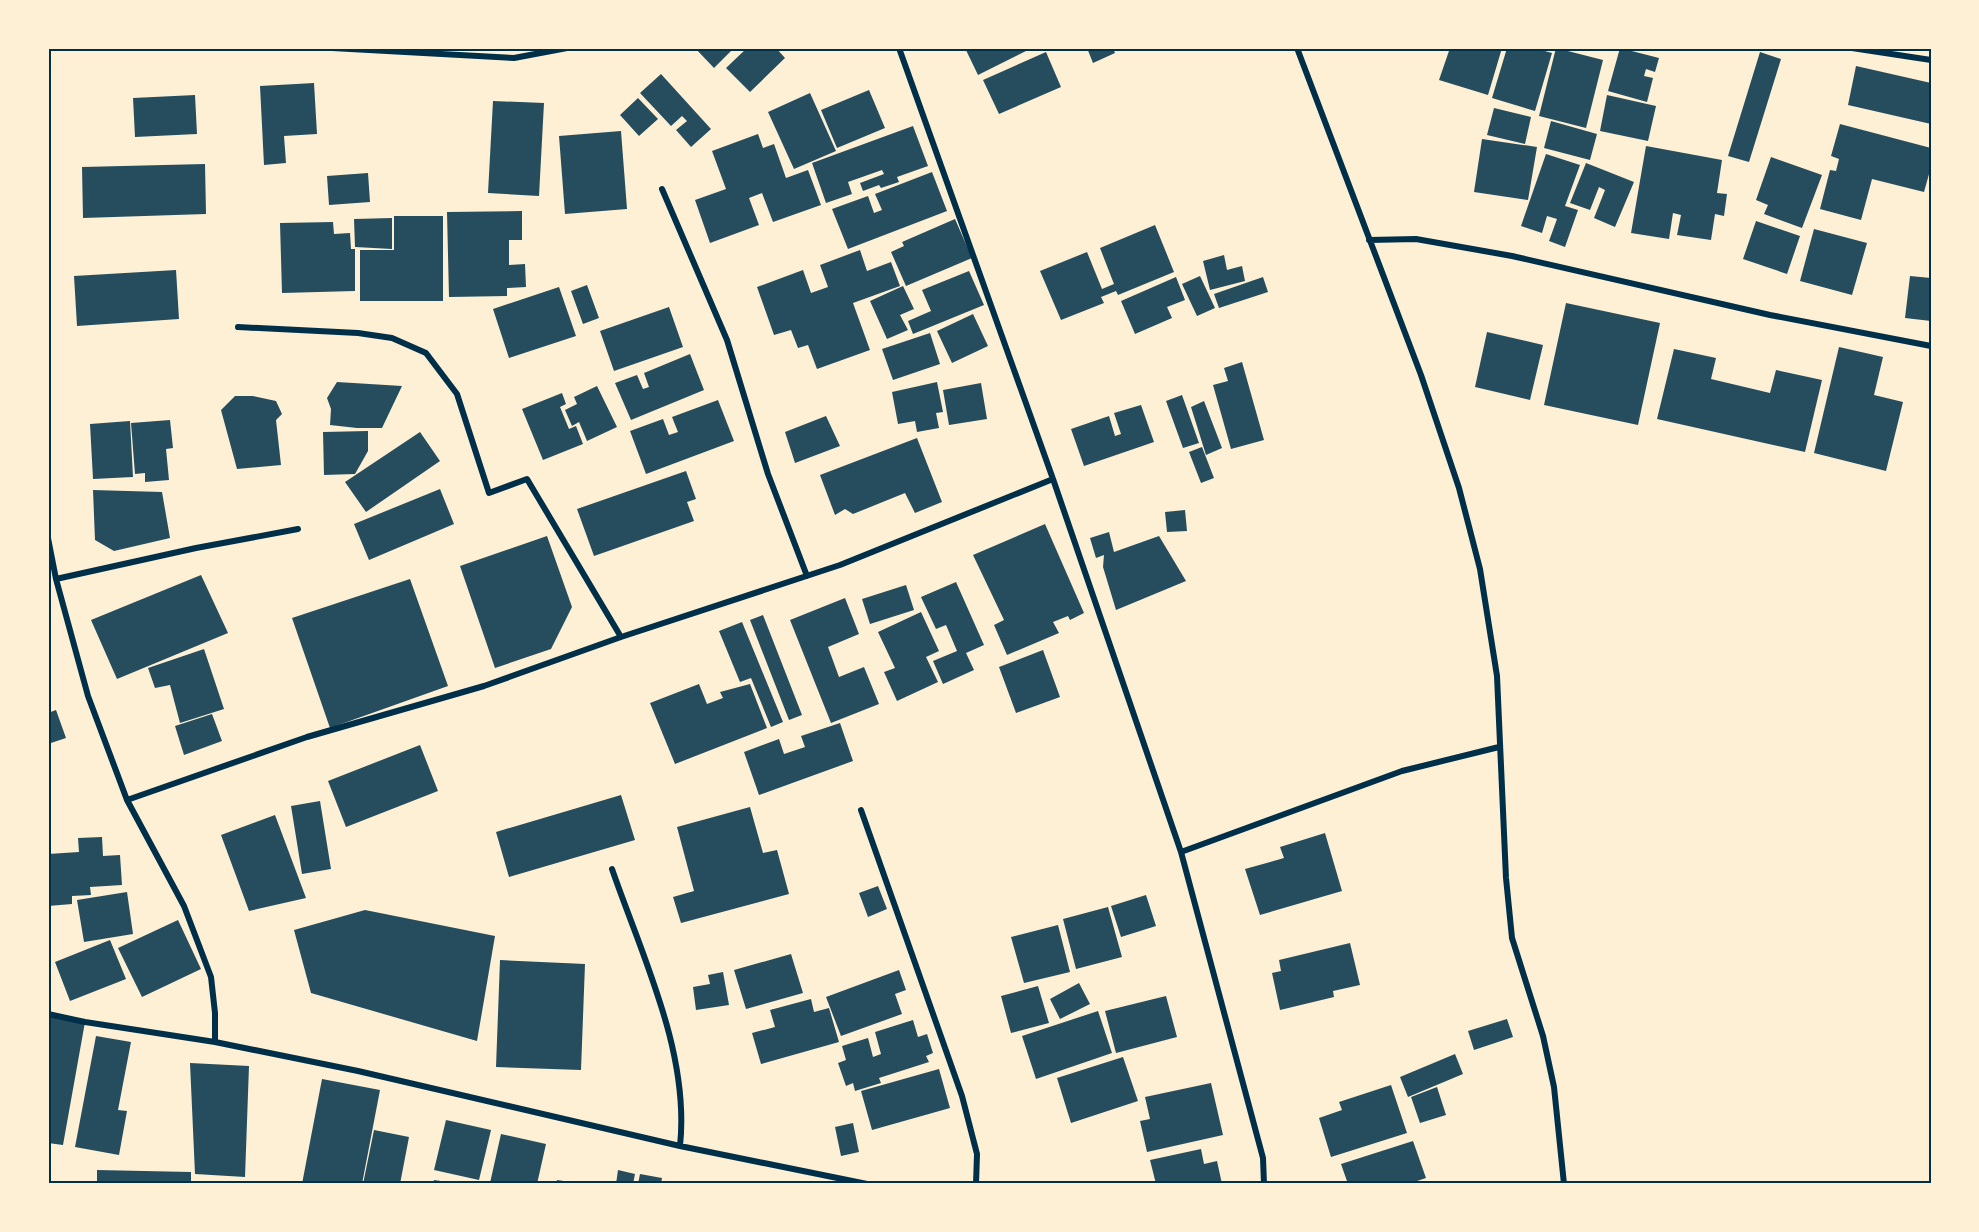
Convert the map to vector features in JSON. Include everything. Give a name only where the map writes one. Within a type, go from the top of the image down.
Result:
[{"type":"street","points":[[332,48],[514,58],[567,48]]},
{"type":"street","points":[[899,48],[1053,479],[1181,852],[1263,1158],[1264,1184]]},
{"type":"street","points":[[1297,48],[1421,375],[1460,488],[1480,569],[1497,675],[1506,878],[1512,938],[1543,1036],[1554,1086],[1564,1184]]},
{"type":"street","points":[[1852,48],[1931,60]]},
{"type":"street","points":[[662,189],[727,340],[768,474],[807,576]]},
{"type":"street","points":[[1369,240],[1416,239],[1512,256],[1770,315],[1931,346]]},
{"type":"street","points":[[238,327],[358,333],[392,338],[426,353],[457,394],[489,493],[527,479],[621,637]]},
{"type":"street","points":[[127,800],[307,736],[484,686],[621,637],[807,576],[1053,479]]},
{"type":"street","points":[[56,579],[196,548],[298,529]]},
{"type":"street","points":[[48,538],[56,579],[88,696],[127,800],[184,906],[211,977],[215,1042]]},
{"type":"street","points":[[1181,852],[1401,771],[1499,747]]},
{"type":"street","points":[[861,810],[962,1096],[977,1154],[976,1184]]},
{"type":"street","points":[[612,869],[664,1018],[680,1078],[683,1117],[680,1146]]},
{"type":"street","points":[[48,1014],[215,1042],[370,1073],[680,1146],[867,1184]]},
{"type":"building","points":[[695,48],[734,48],[714,68]]},
{"type":"building","points":[[747,48],[776,48],[785,58],[750,92],[726,68]]},
{"type":"building","points":[[965,48],[1032,48],[978,75]]},
{"type":"building","points":[[1087,48],[1113,48],[1115,53],[1093,63]]},
{"type":"building","points":[[1450,48],[1502,48],[1488,95],[1439,80]]},
{"type":"building","points":[[1507,48],[1534,48],[1552,53],[1535,111],[1492,98]]},
{"type":"building","points":[[1556,48],[1603,60],[1586,128],[1539,116]]},
{"type":"building","points":[[1620,48],[1659,58],[1655,72],[1646,69],[1644,76],[1653,78],[1647,102],[1608,91]]},
{"type":"building","points":[[1046,52],[1061,87],[999,114],[983,80]]},
{"type":"building","points":[[1760,52],[1781,59],[1749,162],[1728,156]]},
{"type":"building","points":[[1856,66],[1931,83],[1931,124],[1848,105]]},
{"type":"building","points":[[661,74],[711,129],[691,147],[676,130],[687,121],[682,116],[671,126],[640,93]]},
{"type":"building","points":[[314,83],[317,134],[284,136],[286,163],[264,165],[260,86]]},
{"type":"building","points":[[869,90],[885,128],[837,148],[821,110]]},
{"type":"building","points":[[810,93],[836,151],[794,169],[768,112]]},
{"type":"building","points":[[195,95],[197,134],[135,137],[133,98]]},
{"type":"building","points":[[1607,95],[1656,106],[1648,141],[1600,131]]},
{"type":"building","points":[[638,98],[658,119],[639,136],[620,115]]},
{"type":"building","points":[[493,101],[544,103],[539,196],[488,193]]},
{"type":"building","points":[[1494,108],[1531,117],[1525,144],[1487,135]]},
{"type":"building","points":[[1551,121],[1597,134],[1590,160],[1544,148]]},
{"type":"building","points":[[1840,124],[1931,148],[1931,167],[1924,192],[1872,179],[1861,220],[1820,209],[1830,170],[1836,171],[1839,159],[1831,156]]},
{"type":"building","points":[[913,126],[928,166],[897,177],[899,182],[881,188],[879,185],[863,191],[860,183],[884,174],[882,170],[848,182],[852,194],[826,203],[812,163]]},
{"type":"building","points":[[621,131],[627,209],[565,214],[559,136]]},
{"type":"building","points":[[758,134],[763,148],[774,144],[786,178],[808,170],[821,205],[773,222],[762,193],[749,198],[759,225],[710,243],[695,200],[726,189],[712,151]]},
{"type":"building","points":[[1482,139],[1537,147],[1528,200],[1474,192]]},
{"type":"building","points":[[1646,146],[1722,160],[1717,193],[1727,194],[1724,216],[1715,214],[1711,240],[1677,235],[1681,215],[1673,213],[1669,239],[1631,233]]},
{"type":"building","points":[[1546,154],[1580,165],[1565,206],[1578,210],[1565,247],[1549,241],[1557,219],[1547,216],[1542,233],[1521,226]]},
{"type":"building","points":[[1771,157],[1822,175],[1802,228],[1764,214],[1768,205],[1756,200]]},
{"type":"building","points":[[1586,163],[1634,182],[1615,227],[1594,218],[1605,190],[1599,187],[1590,210],[1570,203]]},
{"type":"building","points":[[205,164],[206,214],[83,218],[82,167]]},
{"type":"building","points":[[932,172],[947,211],[848,249],[832,209],[868,196],[874,213],[882,210],[875,194]]},
{"type":"building","points":[[368,173],[370,202],[329,205],[327,176]]},
{"type":"building","points":[[522,211],[522,240],[509,240],[509,265],[525,264],[526,287],[507,288],[507,296],[449,297],[447,212]]},
{"type":"building","points":[[394,216],[443,216],[443,301],[360,301],[360,250],[394,250]]},
{"type":"building","points":[[392,218],[392,249],[355,247],[354,219]]},
{"type":"building","points":[[955,219],[972,258],[906,286],[891,252],[904,246],[902,242]]},
{"type":"building","points":[[1756,221],[1800,236],[1787,274],[1743,259]]},
{"type":"building","points":[[333,222],[334,234],[350,233],[351,249],[355,249],[355,291],[282,293],[280,223]]},
{"type":"building","points":[[1155,225],[1174,272],[1118,295],[1116,291],[1101,297],[1104,303],[1061,320],[1040,271],[1087,252],[1102,289],[1114,284],[1100,248]]},
{"type":"building","points":[[1814,229],[1867,243],[1852,295],[1800,281]]},
{"type":"building","points":[[860,250],[867,271],[891,262],[900,286],[853,303],[870,350],[817,369],[808,345],[798,348],[791,330],[774,335],[757,287],[803,270],[811,293],[828,287],[820,265]]},
{"type":"building","points":[[1224,255],[1227,270],[1242,266],[1245,281],[1210,290],[1203,261]]},
{"type":"building","points":[[176,270],[179,319],[77,326],[74,276]]},
{"type":"building","points":[[969,271],[984,305],[913,334],[908,321],[931,311],[922,290]]},
{"type":"building","points":[[1200,276],[1215,308],[1197,316],[1182,284]]},
{"type":"building","points":[[1910,276],[1931,278],[1931,321],[1905,318]]},
{"type":"building","points":[[1176,277],[1185,300],[1167,307],[1172,318],[1135,334],[1121,301]]},
{"type":"building","points":[[1263,277],[1268,292],[1219,308],[1214,294]]},
{"type":"building","points":[[587,285],[599,318],[583,324],[571,291]]},
{"type":"building","points":[[903,286],[914,309],[900,315],[908,330],[887,339],[870,301]]},
{"type":"building","points":[[559,287],[576,336],[509,358],[493,309]]},
{"type":"building","points":[[1566,303],[1660,323],[1638,425],[1544,405]]},
{"type":"building","points":[[669,307],[683,347],[614,371],[600,331]]},
{"type":"building","points":[[973,314],[988,346],[952,363],[937,331]]},
{"type":"building","points":[[1487,332],[1543,345],[1530,400],[1475,387]]},
{"type":"building","points":[[930,333],[940,364],[893,380],[882,349]]},
{"type":"building","points":[[1839,347],[1883,357],[1874,395],[1903,402],[1886,471],[1814,453]]},
{"type":"building","points":[[1674,349],[1716,358],[1711,379],[1770,393],[1776,370],[1822,380],[1805,452],[1657,419]]},
{"type":"building","points":[[690,354],[704,390],[631,420],[615,383],[637,375],[643,389],[649,387],[644,373]]},
{"type":"building","points":[[1242,362],[1264,440],[1231,449],[1213,385],[1228,381],[1224,368]]},
{"type":"building","points":[[337,382],[402,386],[382,428],[357,428],[330,425],[331,409],[327,398]]},
{"type":"building","points":[[937,382],[943,412],[936,413],[939,428],[917,432],[915,421],[898,424],[892,392]]},
{"type":"building","points":[[981,383],[987,419],[949,425],[943,390]]},
{"type":"building","points":[[597,386],[617,427],[587,441],[579,422],[572,426],[565,410],[577,404],[574,397]]},
{"type":"building","points":[[562,393],[566,404],[560,407],[569,429],[576,426],[583,444],[543,460],[522,409]]},
{"type":"building","points":[[1182,395],[1199,443],[1183,448],[1166,401]]},
{"type":"building","points":[[235,396],[253,396],[276,401],[282,414],[276,420],[281,465],[237,469],[221,410]]},
{"type":"building","points":[[718,400],[734,441],[646,474],[630,431],[663,419],[669,435],[678,432],[672,417]]},
{"type":"building","points":[[1204,401],[1222,448],[1206,455],[1191,407]]},
{"type":"building","points":[[1141,405],[1154,442],[1084,466],[1071,429],[1109,416],[1115,436],[1121,434],[1114,413]]},
{"type":"building","points":[[826,416],[840,446],[795,463],[785,432]]},
{"type":"building","points":[[170,420],[173,448],[166,449],[169,480],[145,482],[145,473],[135,474],[131,423]]},
{"type":"building","points":[[130,421],[133,477],[93,479],[90,424]]},
{"type":"building","points":[[368,431],[368,451],[355,474],[324,475],[323,432]]},
{"type":"building","points":[[420,432],[440,461],[366,512],[345,482]]},
{"type":"building","points":[[917,438],[942,502],[915,513],[905,493],[853,514],[845,509],[835,515],[820,475]]},
{"type":"building","points":[[1202,447],[1214,478],[1201,483],[1189,452]]},
{"type":"building","points":[[686,471],[696,499],[687,502],[694,521],[594,556],[577,509]]},
{"type":"building","points":[[440,489],[454,524],[369,560],[354,524]]},
{"type":"building","points":[[93,490],[162,492],[170,538],[114,551],[95,540]]},
{"type":"building","points":[[1185,510],[1187,531],[1167,532],[1165,512]]},
{"type":"building","points":[[1045,524],[1084,613],[1070,620],[1068,616],[1053,622],[1059,633],[1007,655],[994,625],[1004,620],[973,555]]},
{"type":"building","points":[[1109,532],[1114,552],[1159,536],[1186,581],[1116,610],[1103,567],[1104,555],[1096,558],[1090,538]]},
{"type":"building","points":[[547,536],[572,607],[551,649],[495,668],[460,566]]},
{"type":"building","points":[[201,575],[228,633],[117,679],[91,620]]},
{"type":"building","points":[[410,579],[448,686],[330,728],[292,618]]},
{"type":"building","points":[[956,582],[984,645],[966,653],[974,670],[943,684],[933,661],[957,651],[946,625],[936,629],[921,597]]},
{"type":"building","points":[[906,585],[914,610],[870,624],[862,599]]},
{"type":"building","points":[[845,598],[859,634],[828,647],[839,677],[864,667],[879,704],[831,723],[790,620]]},
{"type":"building","points":[[921,612],[939,651],[926,657],[938,682],[897,701],[884,672],[895,668],[878,632]]},
{"type":"building","points":[[763,615],[802,715],[789,720],[750,620]]},
{"type":"building","points":[[742,622],[783,722],[771,727],[751,678],[740,682],[719,631]]},
{"type":"building","points":[[204,649],[224,709],[180,723],[170,685],[155,688],[148,668]]},
{"type":"building","points":[[1043,650],[1060,697],[1016,713],[999,667]]},
{"type":"building","points":[[699,684],[707,704],[723,698],[720,692],[750,684],[767,728],[675,764],[650,703]]},
{"type":"building","points":[[56,710],[66,738],[48,744],[48,713]]},
{"type":"building","points":[[212,714],[222,741],[184,755],[175,726]]},
{"type":"building","points":[[840,723],[853,761],[759,795],[744,752],[779,739],[784,754],[805,747],[801,736]]},
{"type":"building","points":[[420,745],[438,791],[346,827],[328,781]]},
{"type":"building","points":[[621,795],[635,840],[509,877],[496,832]]},
{"type":"building","points":[[320,801],[331,869],[302,874],[291,806]]},
{"type":"building","points":[[750,807],[763,853],[777,850],[789,894],[681,923],[673,897],[694,891],[677,827]]},
{"type":"building","points":[[275,815],[306,898],[249,911],[221,835]]},
{"type":"building","points":[[1325,833],[1342,891],[1260,915],[1245,869],[1284,858],[1280,847]]},
{"type":"building","points":[[102,837],[103,856],[120,855],[122,885],[90,887],[91,895],[72,896],[72,904],[48,906],[48,854],[79,852],[78,838]]},
{"type":"building","points":[[878,886],[887,909],[868,917],[859,893]]},
{"type":"building","points":[[127,892],[133,934],[84,942],[77,900]]},
{"type":"building","points":[[1146,895],[1156,926],[1121,937],[1111,906]]},
{"type":"building","points":[[1108,907],[1122,957],[1076,969],[1063,919]]},
{"type":"building","points":[[365,910],[495,936],[477,1041],[311,993],[294,930]]},
{"type":"building","points":[[178,920],[201,969],[142,997],[118,948]]},
{"type":"building","points":[[1058,925],[1070,972],[1024,983],[1011,937]]},
{"type":"building","points":[[110,940],[126,979],[70,1001],[55,962]]},
{"type":"building","points":[[1350,943],[1360,985],[1333,991],[1334,997],[1280,1010],[1272,973],[1281,971],[1279,960]]},
{"type":"building","points":[[791,954],[803,993],[746,1009],[734,970]]},
{"type":"building","points":[[500,960],[585,964],[581,1070],[496,1067]]},
{"type":"building","points":[[899,970],[906,990],[895,994],[902,1014],[841,1036],[826,997]]},
{"type":"building","points":[[723,972],[729,1005],[696,1010],[693,987],[710,984],[708,975]]},
{"type":"building","points":[[1079,983],[1090,1004],[1060,1019],[1050,999]]},
{"type":"building","points":[[1038,986],[1049,1023],[1011,1033],[1001,996]]},
{"type":"building","points":[[1166,996],[1177,1037],[1116,1053],[1105,1011]]},
{"type":"building","points":[[811,999],[814,1012],[829,1008],[839,1042],[761,1064],[752,1033],[775,1027],[770,1010]]},
{"type":"building","points":[[1098,1011],[1112,1053],[1036,1079],[1022,1036]]},
{"type":"building","points":[[48,1016],[85,1022],[63,1145],[48,1143]]},
{"type":"building","points":[[1507,1019],[1513,1037],[1474,1050],[1468,1031]]},
{"type":"building","points":[[913,1020],[918,1037],[927,1034],[933,1053],[926,1056],[929,1062],[879,1078],[881,1083],[855,1091],[853,1083],[846,1086],[838,1063],[846,1060],[842,1046],[868,1038],[873,1057],[881,1054],[875,1032]]},
{"type":"building","points":[[96,1036],[131,1042],[118,1110],[127,1111],[119,1155],[75,1147]]},
{"type":"building","points":[[1455,1054],[1463,1074],[1408,1097],[1400,1077]]},
{"type":"building","points":[[1123,1057],[1138,1101],[1071,1123],[1057,1078]]},
{"type":"building","points":[[190,1063],[249,1066],[245,1177],[195,1174]]},
{"type":"building","points":[[939,1069],[950,1108],[872,1130],[861,1091]]},
{"type":"building","points":[[322,1079],[380,1090],[362,1184],[302,1184]]},
{"type":"building","points":[[1211,1083],[1223,1135],[1147,1152],[1140,1121],[1150,1119],[1145,1097]]},
{"type":"building","points":[[1391,1085],[1407,1133],[1331,1157],[1319,1118],[1342,1110],[1339,1102]]},
{"type":"building","points":[[1437,1087],[1446,1115],[1420,1123],[1411,1097]]},
{"type":"building","points":[[446,1120],[491,1130],[479,1180],[434,1170]]},
{"type":"building","points":[[853,1123],[859,1152],[841,1156],[835,1127]]},
{"type":"building","points":[[374,1130],[409,1137],[400,1184],[363,1184]]},
{"type":"building","points":[[501,1134],[546,1144],[537,1184],[490,1183]]},
{"type":"building","points":[[1413,1141],[1426,1178],[1408,1184],[1348,1184],[1341,1164]]},
{"type":"building","points":[[1201,1149],[1204,1164],[1217,1161],[1222,1184],[1156,1184],[1150,1160]]},
{"type":"building","points":[[97,1170],[191,1172],[191,1184],[97,1184]]},
{"type":"building","points":[[618,1170],[635,1174],[633,1184],[616,1184]]},
{"type":"building","points":[[640,1174],[662,1178],[661,1184],[638,1184]]},
{"type":"building","points":[[434,1180],[454,1183],[454,1184],[433,1184]]},
{"type":"building","points":[[557,1180],[577,1183],[577,1184],[556,1184]]}]
